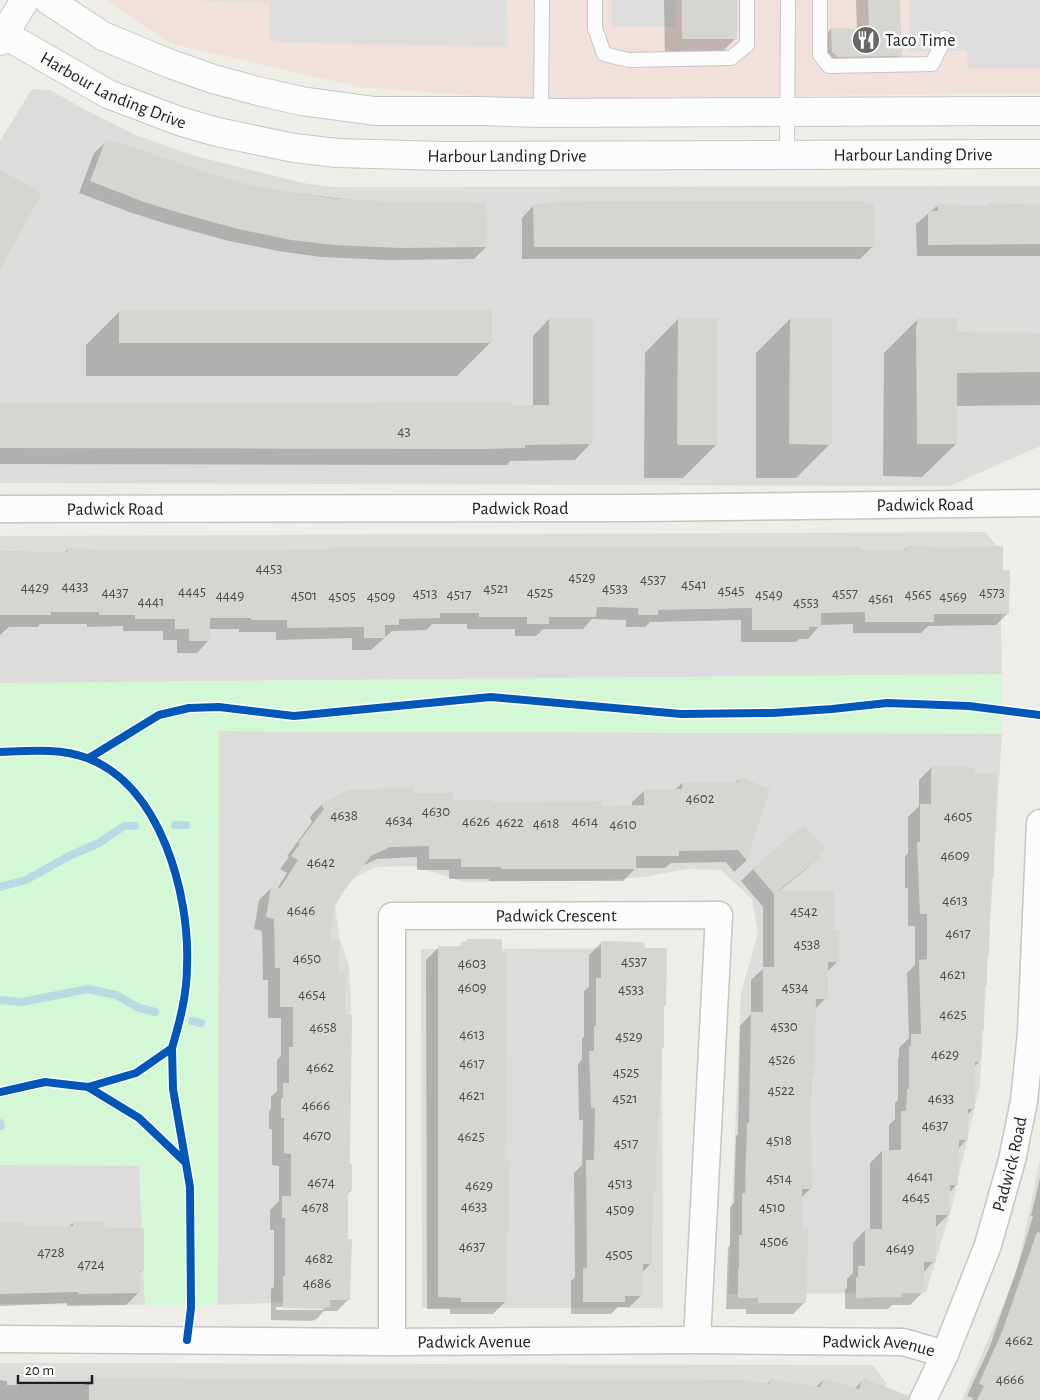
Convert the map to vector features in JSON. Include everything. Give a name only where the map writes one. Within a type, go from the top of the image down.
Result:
[{"type":"street","points":[[1,36],[25,0]]},
{"type":"street","points":[[48,0],[103,36],[160,60],[213,79],[302,101],[375,111],[482,110],[541,113],[1040,111]]},
{"type":"street","name":"Harbour Landing Drive","points":[[1,36],[108,94],[150,110],[217,132],[294,148],[337,153],[411,156],[1040,154]]},
{"type":"street","name":"Padwick Road","points":[[0,509],[628,508],[1040,503]]},
{"type":"street","name":"Padwick Road","points":[[923,1400],[945,1354],[988,1245],[1012,1160],[1024,1101],[1031,1033],[1040,822]]},
{"type":"street","name":"Padwick Crescent","points":[[392,1342],[392,916],[719,915],[697,1340]]},
{"type":"street","name":"Padwick Avenue","points":[[0,1339],[392,1342],[697,1340],[902,1342],[945,1354]]},
{"type":"lane","points":[[541,113],[542,0]]},
{"type":"lane","points":[[595,0],[596,28],[604,54],[628,60],[731,58],[747,45],[747,0]]},
{"type":"lane","points":[[787,155],[788,0]]},
{"type":"lane","points":[[820,0],[820,55],[829,66],[932,64],[946,38]]},
{"type":"shaded area","points":[[106,0],[1040,0],[1040,93],[520,99],[359,87],[169,43]]},
{"type":"shaded area","points":[[167,0],[507,0],[508,47],[270,42],[269,2]]},
{"type":"shaded area","points":[[612,0],[676,0],[676,27],[612,27]]},
{"type":"shaded area","points":[[909,0],[1040,0],[1040,68],[967,68],[967,51],[910,51]]},
{"type":"shaded area","points":[[32,89],[50,90],[136,135],[195,156],[303,183],[333,187],[1040,186],[1040,446],[950,486],[0,483],[0,141]]},
{"type":"shaded area","points":[[985,532],[999,548],[1002,674],[0,683],[0,536]]},
{"type":"shaded area","points":[[219,731],[1002,734],[980,1084],[952,1206],[926,1293],[728,1294],[741,993],[758,934],[752,899],[721,870],[686,869],[644,877],[606,880],[465,882],[413,866],[375,867],[350,880],[335,907],[339,936],[349,966],[351,997],[344,1300],[218,1305]]},
{"type":"shaded area","points":[[662,948],[663,1308],[422,1308],[421,949]]},
{"type":"shaded area","points":[[1040,1160],[1040,1400],[962,1400],[1016,1275]]},
{"type":"shaded area","points":[[0,1165],[140,1166],[145,1305],[0,1304]]},
{"type":"shaded area","points":[[0,1363],[873,1365],[887,1384],[880,1400],[0,1400]]},
{"type":"green space","points":[[1002,674],[1002,734],[219,731],[218,1305],[145,1305],[139,1166],[0,1165],[0,683]]},
{"type":"building","points":[[682,0],[737,0],[737,39],[682,39]]},
{"type":"building","name":"Taco Time","points":[[868,0],[900,0],[902,56],[838,57],[832,52],[831,28],[869,29]]},
{"type":"building","points":[[106,139],[260,188],[261,186],[294,193],[339,199],[378,200],[378,202],[477,202],[477,204],[486,204],[487,247],[400,248],[334,245],[291,240],[238,229],[180,213],[144,202],[90,181]]},
{"type":"building","points":[[0,170],[42,193],[0,270]]},
{"type":"building","points":[[594,201],[865,201],[865,204],[874,204],[874,247],[534,247],[533,204]]},
{"type":"building","points":[[989,203],[1040,205],[1040,244],[928,245],[928,211],[938,211],[937,204],[989,206]]},
{"type":"building","points":[[119,310],[492,310],[492,343],[119,343]]},
{"type":"building","points":[[549,318],[593,319],[593,444],[525,445],[525,448],[481,449],[0,448],[0,403],[511,402],[511,405],[549,405]]},
{"type":"building","points":[[678,318],[718,318],[718,445],[678,445],[677,443]]},
{"type":"building","points":[[790,318],[832,318],[832,445],[789,444]]},
{"type":"building","points":[[917,318],[957,318],[957,332],[1040,333],[1040,372],[957,373],[957,444],[917,444]]},
{"type":"building","points":[[906,546],[934,546],[934,548],[1003,546],[1003,570],[1010,570],[1009,614],[934,614],[934,622],[865,622],[865,612],[821,613],[821,627],[809,627],[809,630],[752,630],[752,608],[658,610],[658,615],[638,615],[638,608],[597,607],[596,617],[549,617],[549,624],[527,624],[527,617],[479,617],[479,613],[440,613],[440,618],[399,619],[399,625],[385,625],[385,638],[364,638],[364,627],[287,628],[287,620],[210,618],[210,641],[189,641],[189,629],[175,629],[175,619],[135,619],[135,615],[99,615],[99,612],[51,612],[51,615],[0,615],[0,551],[67,552],[67,548],[95,550],[287,550],[331,549],[331,547],[862,547],[862,550],[906,550]]},
{"type":"building","points":[[931,766],[969,766],[969,768],[975,768],[975,773],[997,773],[994,877],[991,877],[989,955],[987,955],[987,985],[984,985],[984,1030],[981,1030],[981,1062],[975,1062],[975,1109],[968,1109],[968,1140],[959,1140],[958,1185],[950,1185],[950,1215],[936,1215],[936,1262],[924,1262],[924,1293],[902,1293],[902,1297],[856,1298],[858,1266],[865,1266],[865,1229],[882,1229],[882,1150],[901,1150],[901,1111],[906,1111],[907,1089],[909,1089],[909,1046],[911,1046],[911,1034],[921,1034],[919,960],[927,959],[927,914],[920,914],[917,842],[920,842],[920,804],[931,804]]},
{"type":"building","points":[[740,777],[770,789],[747,861],[738,850],[679,851],[679,856],[636,856],[636,869],[501,869],[501,867],[461,867],[461,859],[429,859],[429,846],[390,847],[371,856],[336,901],[330,940],[339,940],[339,973],[345,973],[345,1015],[352,1015],[350,1164],[352,1164],[352,1191],[348,1191],[348,1239],[352,1239],[350,1300],[330,1300],[330,1307],[325,1307],[325,1309],[283,1308],[285,1218],[282,1218],[282,1196],[291,1196],[291,1154],[284,1153],[284,1118],[281,1118],[281,1098],[283,1098],[283,1083],[289,1083],[289,1047],[293,1047],[293,1007],[280,1007],[280,968],[275,968],[274,919],[266,917],[271,887],[280,888],[298,860],[291,856],[300,844],[298,843],[324,809],[321,803],[349,790],[414,787],[414,793],[453,793],[453,800],[493,800],[493,802],[601,801],[602,806],[644,805],[644,789],[682,789],[682,782],[738,782]]},
{"type":"building","points":[[804,825],[825,848],[818,854],[820,857],[778,891],[834,891],[834,930],[839,930],[839,962],[828,962],[828,999],[816,999],[814,1076],[812,1076],[811,1096],[812,1189],[802,1189],[802,1229],[808,1229],[806,1303],[758,1303],[758,1298],[738,1298],[739,1235],[742,1235],[742,1193],[745,1193],[747,1123],[749,1123],[751,1012],[763,1012],[763,967],[774,967],[774,894],[752,868]]},
{"type":"building","points":[[467,939],[502,939],[502,953],[507,953],[505,1161],[510,1161],[510,1194],[509,1230],[506,1230],[506,1302],[461,1302],[461,1298],[438,1297],[438,946],[461,946],[461,942],[467,942]]},
{"type":"building","points":[[601,941],[638,942],[645,943],[645,948],[667,948],[664,1047],[662,1047],[662,1079],[660,1079],[660,1114],[658,1114],[654,1222],[652,1222],[652,1264],[643,1264],[643,1296],[625,1296],[625,1302],[583,1302],[583,1268],[587,1268],[586,1160],[594,1160],[595,1108],[591,1108],[589,1051],[594,1051],[596,978],[601,978]]},
{"type":"building","points":[[73,1221],[105,1221],[105,1228],[144,1228],[144,1271],[140,1271],[140,1293],[0,1294],[0,1222],[25,1222],[25,1226],[73,1226]]},
{"type":"building","points":[[1037,1232],[1040,1233],[1040,1400],[977,1400],[984,1386],[979,1383],[1002,1332]]},
{"type":"building","points":[[89,1378],[742,1380],[769,1384],[770,1379],[820,1387],[824,1378],[859,1389],[863,1378],[909,1396],[908,1400],[89,1400]]},
{"type":"waterway","points":[[175,825],[186,825]]},
{"type":"waterway","points":[[0,887],[26,880],[69,856],[99,843],[124,826],[135,826]]},
{"type":"waterway","points":[[0,1000],[22,1002],[88,989],[116,995],[139,1008],[155,1012]]},
{"type":"waterway","points":[[192,1021],[201,1023]]},
{"type":"cycle path","points":[[89,758],[159,715],[189,708],[219,707],[294,716],[491,697],[681,714],[773,713],[887,703],[969,706],[1040,715]]},
{"type":"cycle path","points":[[0,752],[44,751],[77,755],[87,758],[113,772],[134,792],[152,817],[166,846],[176,876],[187,938],[186,987],[172,1048],[136,1073],[88,1087],[45,1082],[0,1092]]},
{"type":"cycle path","points":[[172,1048],[173,1089],[190,1187],[191,1308],[187,1340]]},
{"type":"cycle path","points":[[88,1087],[139,1118],[185,1162]]},
{"type":"place","name":"Taco Time","points":[[866,40]]}]
